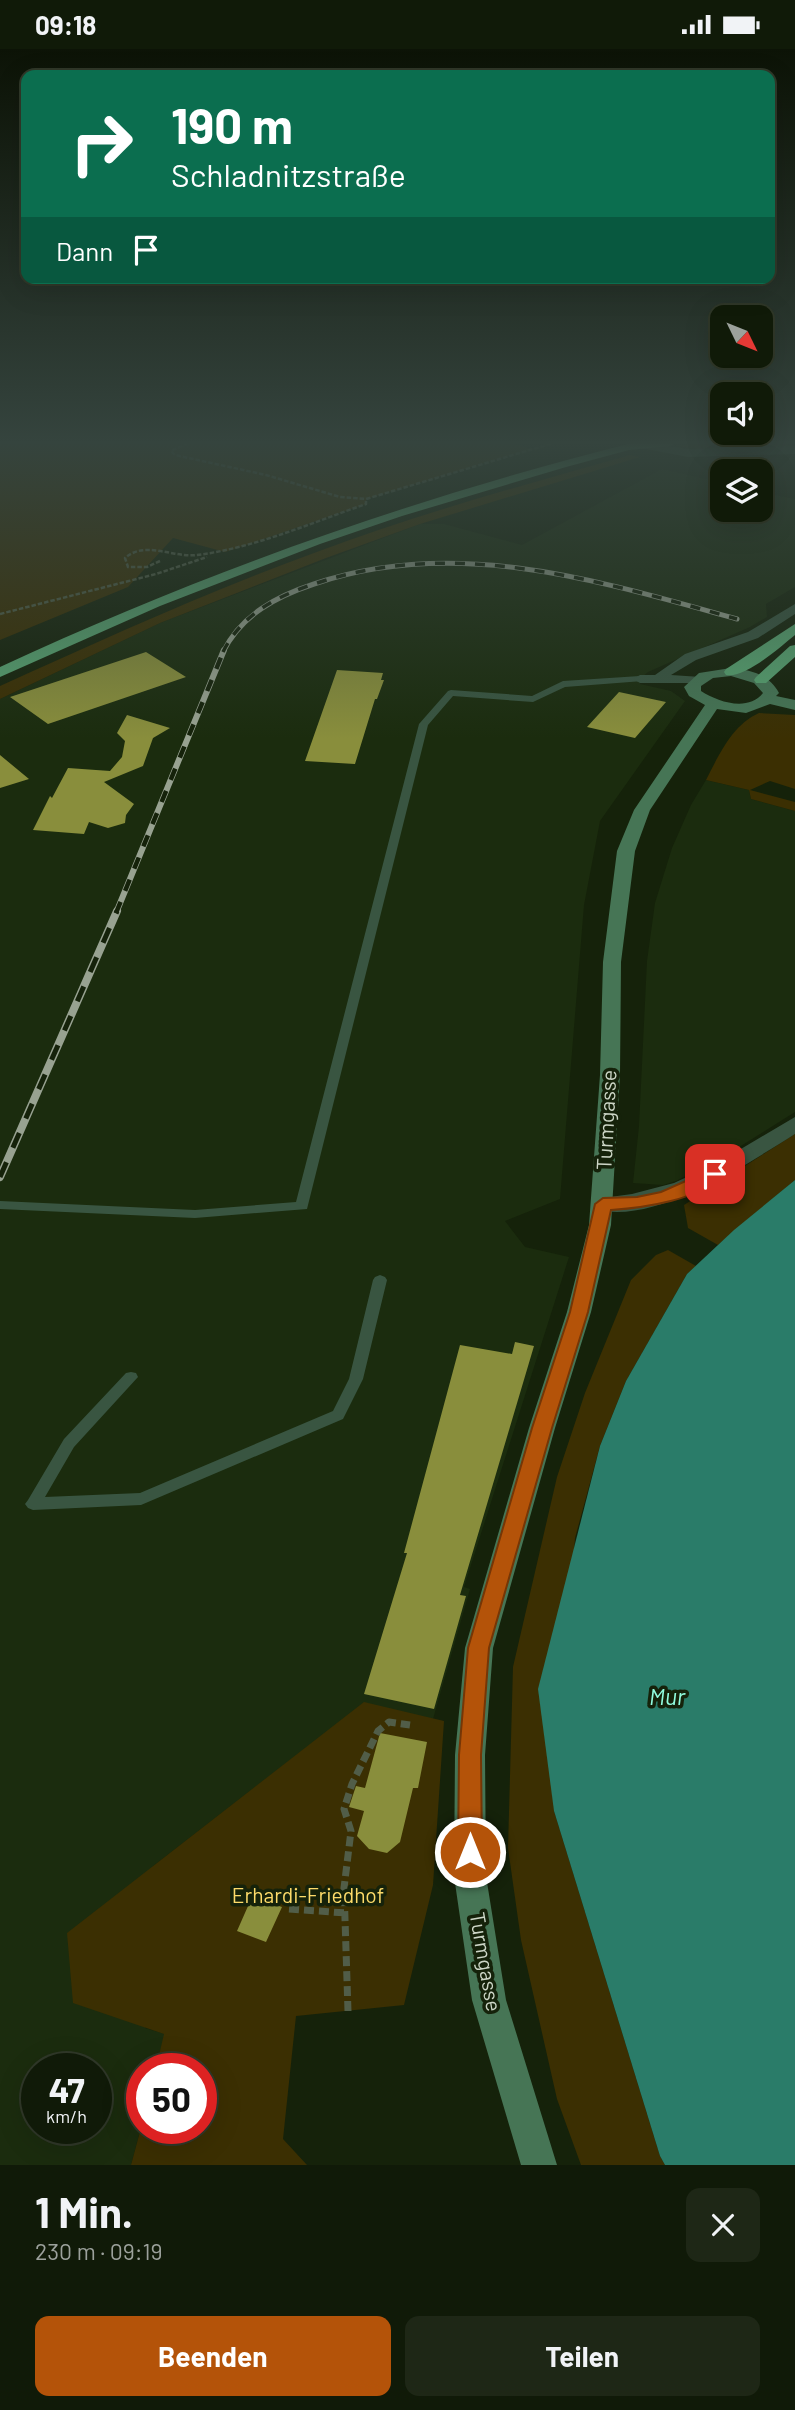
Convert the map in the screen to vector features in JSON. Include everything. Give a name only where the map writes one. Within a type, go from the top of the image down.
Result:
[{"type":"highway","points":[[0,658],[142,596],[285,542]]},
{"type":"highway","points":[[0,673],[159,603],[319,542]]},
{"type":"highway","points":[[731,672],[750,662],[795,628]]},
{"type":"highway","points":[[761,680],[795,649]]},
{"type":"main road","points":[[768,699],[771,693],[769,685],[761,680],[731,672],[705,675],[696,680],[692,687],[694,693],[713,704],[743,707],[768,699],[795,705]]},
{"type":"main road","name":"Turmgasse","points":[[539,2165],[489,2000],[470,1876],[470,1755],[479,1648],[542,1428],[579,1312],[603,1204],[612,963],[626,851],[642,810],[713,704]]},
{"type":"street","points":[[659,679],[667,670],[701,653],[755,634],[795,608]]},
{"type":"street","points":[[640,679],[696,680]]},
{"type":"street","points":[[603,1204],[637,1203],[691,1187],[795,1124]]},
{"type":"lane","points":[[0,1205],[195,1214],[302,1206],[424,724],[451,693],[533,699],[563,684],[640,679]]},
{"type":"lane","points":[[33,1504],[141,1499],[338,1415],[356,1379],[380,1280]]},
{"type":"lane","points":[[33,1504],[69,1443],[131,1377]]},
{"type":"path","points":[[0,614],[36,601],[152,575],[255,542]]},
{"type":"path","points":[[160,561],[147,566],[128,567],[125,558],[133,551],[150,549],[184,557],[211,555]]},
{"type":"path","points":[[348,2011],[344,1888],[351,1831],[344,1809],[352,1784],[378,1731],[389,1722],[410,1725]]},
{"type":"path","points":[[289,1909],[346,1913]]},
{"type":"shaded area","points":[[373,542],[510,542],[522,545],[528,542],[795,542],[795,587],[766,604],[767,617],[648,672],[640,679],[640,684],[671,691],[685,701],[600,821],[584,905],[560,1199],[505,1221],[525,1247],[569,1257],[464,1587],[470,1589],[433,1719],[364,1703],[152,1867],[145,2028],[165,2034],[160,2053],[126,2053],[126,2144],[137,2144],[131,2165],[0,2165],[0,699],[160,623]]},
{"type":"shaded area","points":[[706,780],[749,790],[751,799],[795,811],[795,1112],[728,1154],[676,1181],[663,1185],[633,1183],[639,1126],[647,961],[655,903],[672,848],[691,805]]},
{"type":"green space","points":[[0,542],[170,542],[128,587],[0,640]]},
{"type":"green space","points":[[187,542],[255,542],[225,552]]},
{"type":"green space","points":[[346,542],[371,542],[160,623],[0,699],[0,686],[274,568]]},
{"type":"green space","points":[[759,713],[795,715],[795,789],[770,781],[750,790],[795,802],[795,811],[751,799],[749,790],[706,780],[734,733]]},
{"type":"green space","points":[[795,1134],[795,1180],[718,1245],[688,1228],[684,1205]]},
{"type":"green space","points":[[668,1250],[696,1266],[687,1274],[626,1381],[600,1446],[575,1538],[554,1811],[665,2165],[581,2165],[557,2099],[521,1940],[508,1848],[513,1667],[557,1477],[585,1393],[631,1280],[656,1255]]},
{"type":"green space","name":"Erhardi-Friedhof","points":[[364,1702],[444,1721],[433,1885],[404,2005],[296,2016],[283,2139],[307,2165],[131,2165],[137,2144],[217,2144],[217,2053],[160,2053],[164,2034],[73,2003],[67,1933]]},
{"type":"water","name":"Mur","points":[[795,1180],[795,2165],[665,2165],[554,1811],[538,1689],[600,1446],[626,1381],[687,1274],[734,1230]]},
{"type":"building","points":[[146,652],[186,677],[48,724],[10,697]]},
{"type":"building","points":[[337,670],[383,673],[381,680],[384,680],[375,699],[355,764],[305,761]]},
{"type":"building","points":[[619,692],[666,702],[635,738],[587,727]]},
{"type":"building","points":[[127,715],[170,728],[153,738],[143,766],[104,782],[134,804],[126,815],[125,823],[108,828],[89,822],[84,834],[33,830],[68,768],[110,771],[122,757],[125,741],[117,733]]},
{"type":"building","points":[[0,755],[29,779],[0,788]]},
{"type":"building","points":[[515,1342],[534,1346],[460,1595],[466,1596],[434,1709],[364,1694],[407,1553],[404,1553],[460,1345],[512,1354]]},
{"type":"building","points":[[380,1733],[427,1742],[418,1788],[413,1788],[400,1842],[387,1853],[369,1849],[357,1836],[364,1811],[349,1807],[356,1786],[365,1788]]},
{"type":"building","points":[[252,1897],[282,1907],[266,1942],[237,1931]]},
{"type":"railway","points":[[224,651],[250,617],[287,594],[367,570],[420,564],[474,564],[527,569],[633,591],[737,619]]},
{"type":"railway","points":[[116,913],[224,651]]},
{"type":"railway","points":[[0,1177],[117,911]]},
{"type":"route","points":[[470,1852],[470,1755],[479,1648],[542,1428],[579,1312],[603,1204],[637,1203],[665,1197],[715,1174]]}]
